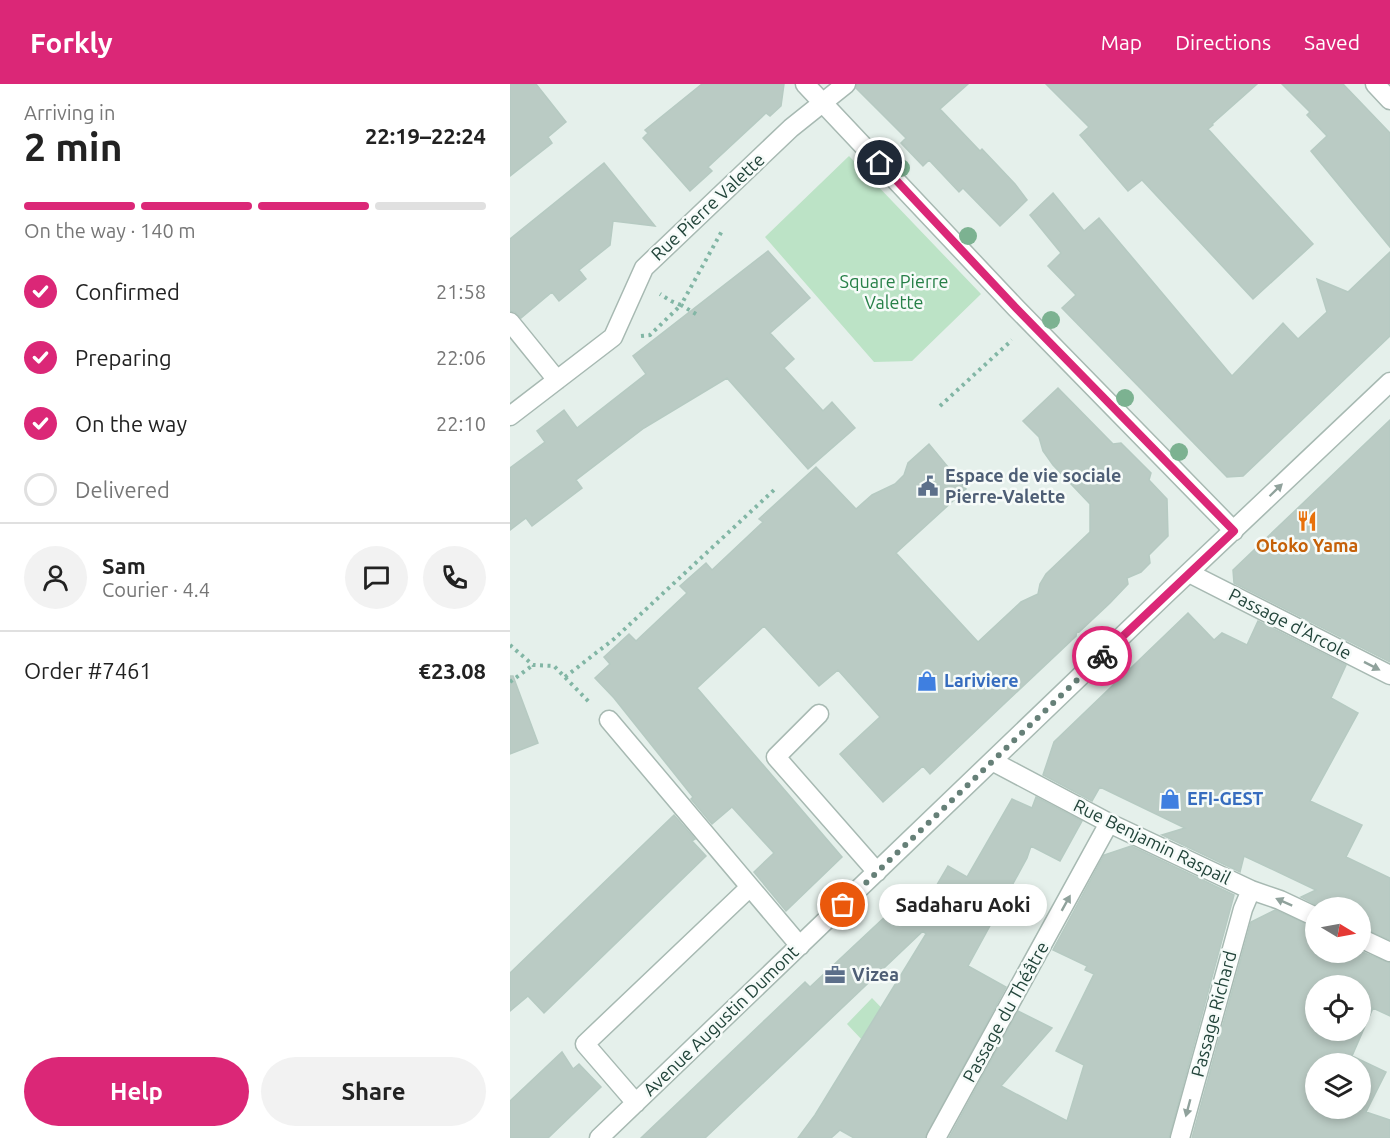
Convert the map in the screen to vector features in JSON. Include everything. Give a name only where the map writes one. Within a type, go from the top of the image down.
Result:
[{"type":"street","points":[[806,84],[1016,308],[1234,531]]},
{"type":"street","name":"Rue Pierre Valette","points":[[510,416],[613,337],[644,267],[791,128],[824,104],[846,84]]},
{"type":"street","points":[[1375,84],[1390,100]]},
{"type":"street","points":[[510,322],[557,380]]},
{"type":"street","name":"Avenue Augustin Dumont","points":[[599,1138],[1390,382]]},
{"type":"street","name":"Passage d'Arcole","points":[[1189,573],[1390,675]]},
{"type":"street","points":[[819,714],[776,757],[877,872]]},
{"type":"street","points":[[609,720],[800,946]]},
{"type":"street","name":"Rue Benjamin Raspail","points":[[992,761],[1110,823],[1251,890],[1305,912]]},
{"type":"street","name":"Passage du Théâtre","points":[[936,1138],[1110,823]]},
{"type":"street","points":[[636,1103],[585,1044],[750,887]]},
{"type":"street","name":"Passage Richard","points":[[1180,1138],[1243,909],[1251,890]]},
{"type":"street","points":[[1371,943],[1390,952]]},
{"type":"path","points":[[650,335],[681,305],[725,224]]},
{"type":"path","points":[[666,297],[671,302],[696,314]]},
{"type":"path","points":[[940,406],[1013,339]]},
{"type":"path","points":[[565,677],[614,639],[774,490]]},
{"type":"path","points":[[510,645],[532,665],[554,666],[609,720]]},
{"type":"path","points":[[510,682],[532,665]]},
{"type":"green space","name":"Square Pierre Valette","points":[[849,156],[981,294],[912,361],[874,362],[765,237]]},
{"type":"green space","points":[[872,998],[898,1025],[879,1058],[847,1024]]},
{"type":"building","points":[[510,84],[536,84],[566,122],[548,137],[552,143],[510,176]]},
{"type":"building","points":[[702,84],[784,84],[781,106],[770,116],[766,113],[708,167],[712,171],[690,191],[643,138],[648,133],[645,130]]},
{"type":"building","points":[[857,84],[968,84],[940,109],[980,151],[982,149],[1027,200],[1000,226],[963,188],[959,192],[929,160],[923,166],[901,143],[906,138],[856,88]]},
{"type":"building","points":[[1046,84],[1257,84],[1208,129],[1313,244],[1253,299],[1142,180],[1128,191],[1080,135],[1089,127]]},
{"type":"building","points":[[1282,84],[1343,84],[1390,133],[1390,247],[1311,151],[1327,136],[1307,115],[1310,112]]},
{"type":"building","points":[[604,163],[655,226],[613,221],[610,245],[579,270],[586,279],[559,301],[552,292],[521,318],[515,312],[510,311],[510,239]]},
{"type":"building","points":[[1053,193],[1084,231],[1099,218],[1232,376],[1283,323],[1298,339],[1327,312],[1317,279],[1348,292],[1390,252],[1390,336],[1243,476],[1227,477],[1062,308],[1076,295],[1048,266],[1061,253],[1030,215]]},
{"type":"building","points":[[768,251],[810,298],[770,333],[794,359],[784,368],[823,411],[832,402],[855,428],[808,469],[727,378],[644,428],[576,480],[582,488],[532,526],[526,518],[510,530],[510,468],[545,442],[537,431],[564,410],[577,428],[646,374],[633,356]]},
{"type":"building","points":[[1058,388],[1113,444],[1121,443],[1151,473],[1149,480],[1167,499],[1168,536],[1149,555],[1150,563],[1141,572],[1127,578],[1128,584],[1110,603],[1079,632],[1077,631],[1076,636],[930,774],[923,766],[883,802],[840,754],[880,717],[838,670],[819,686],[764,626],[697,688],[842,857],[786,911],[754,872],[774,853],[732,807],[712,824],[614,698],[595,678],[610,664],[604,657],[629,634],[636,641],[687,593],[680,586],[706,563],[712,570],[763,522],[759,519],[816,467],[856,509],[872,495],[895,484],[904,475],[908,463],[929,444],[966,489],[896,553],[978,642],[1021,602],[1038,594],[1040,584],[1046,574],[1090,532],[1090,504],[1053,465],[1043,451],[1039,437],[1023,421]]},
{"type":"building","points":[[1390,420],[1390,662],[1234,583],[1233,570]]},
{"type":"building","points":[[1188,613],[1214,640],[1222,633],[1247,645],[1258,621],[1346,665],[1331,698],[1358,713],[1310,801],[1362,825],[1346,857],[1390,878],[1390,940],[1371,932],[1371,897],[1305,897],[1305,899],[1301,897],[1316,890],[1244,856],[1240,872],[1162,835],[1185,828],[1100,787],[1092,801],[1043,775],[1054,742]]},
{"type":"building","points":[[510,676],[513,676],[538,743],[510,754]]},
{"type":"building","points":[[1036,797],[1082,821],[1060,861],[1031,846],[1027,858],[968,966],[1006,987],[925,1138],[854,1138],[840,1130],[831,1138],[798,1138],[815,1115],[926,934],[923,931],[705,1138],[641,1138],[805,982],[810,987],[904,899],[921,912],[948,866],[967,877],[1012,799],[1032,808]]},
{"type":"building","points":[[674,815],[695,839],[692,841],[706,856],[544,1013],[528,996],[510,1011],[510,973]]},
{"type":"building","points":[[1131,846],[1234,895],[1169,1138],[949,1138],[1018,1011],[1052,1028],[1001,1086],[1067,1121],[1084,1065],[1056,1051],[1094,974],[1085,970],[1087,966],[1053,950],[1104,855]]},
{"type":"building","points":[[1275,910],[1305,923],[1305,963],[1371,963],[1371,955],[1390,963],[1390,1016],[1373,1008],[1371,1013],[1371,975],[1305,975],[1305,1041],[1359,1041],[1353,1053],[1305,1053],[1305,1119],[1371,1119],[1371,1114],[1390,1120],[1390,1138],[1192,1138],[1251,922]]},
{"type":"building","points":[[562,1052],[573,1069],[579,1064],[601,1087],[548,1138],[510,1138],[510,1101]]},
{"type":"building","points":[[1371,1065],[1386,1072],[1371,1102]]},
{"type":"way so far","points":[[843,905],[1102,656]]},
{"type":"place","name":"Espace de vie sociale Pierre-Valette","points":[[928,486]]},
{"type":"place","name":"Otoko Yama","points":[[1307,521]]},
{"type":"place","name":"Lariviere","points":[[927,681]]},
{"type":"place","name":"EFI-GEST","points":[[1170,799]]},
{"type":"place","name":"Sadaharu Aoki","points":[[843,905]]},
{"type":"place","name":"Vizea","points":[[835,975]]},
{"type":"route","points":[[880,163],[1016,308],[1234,531],[1102,656]]}]
